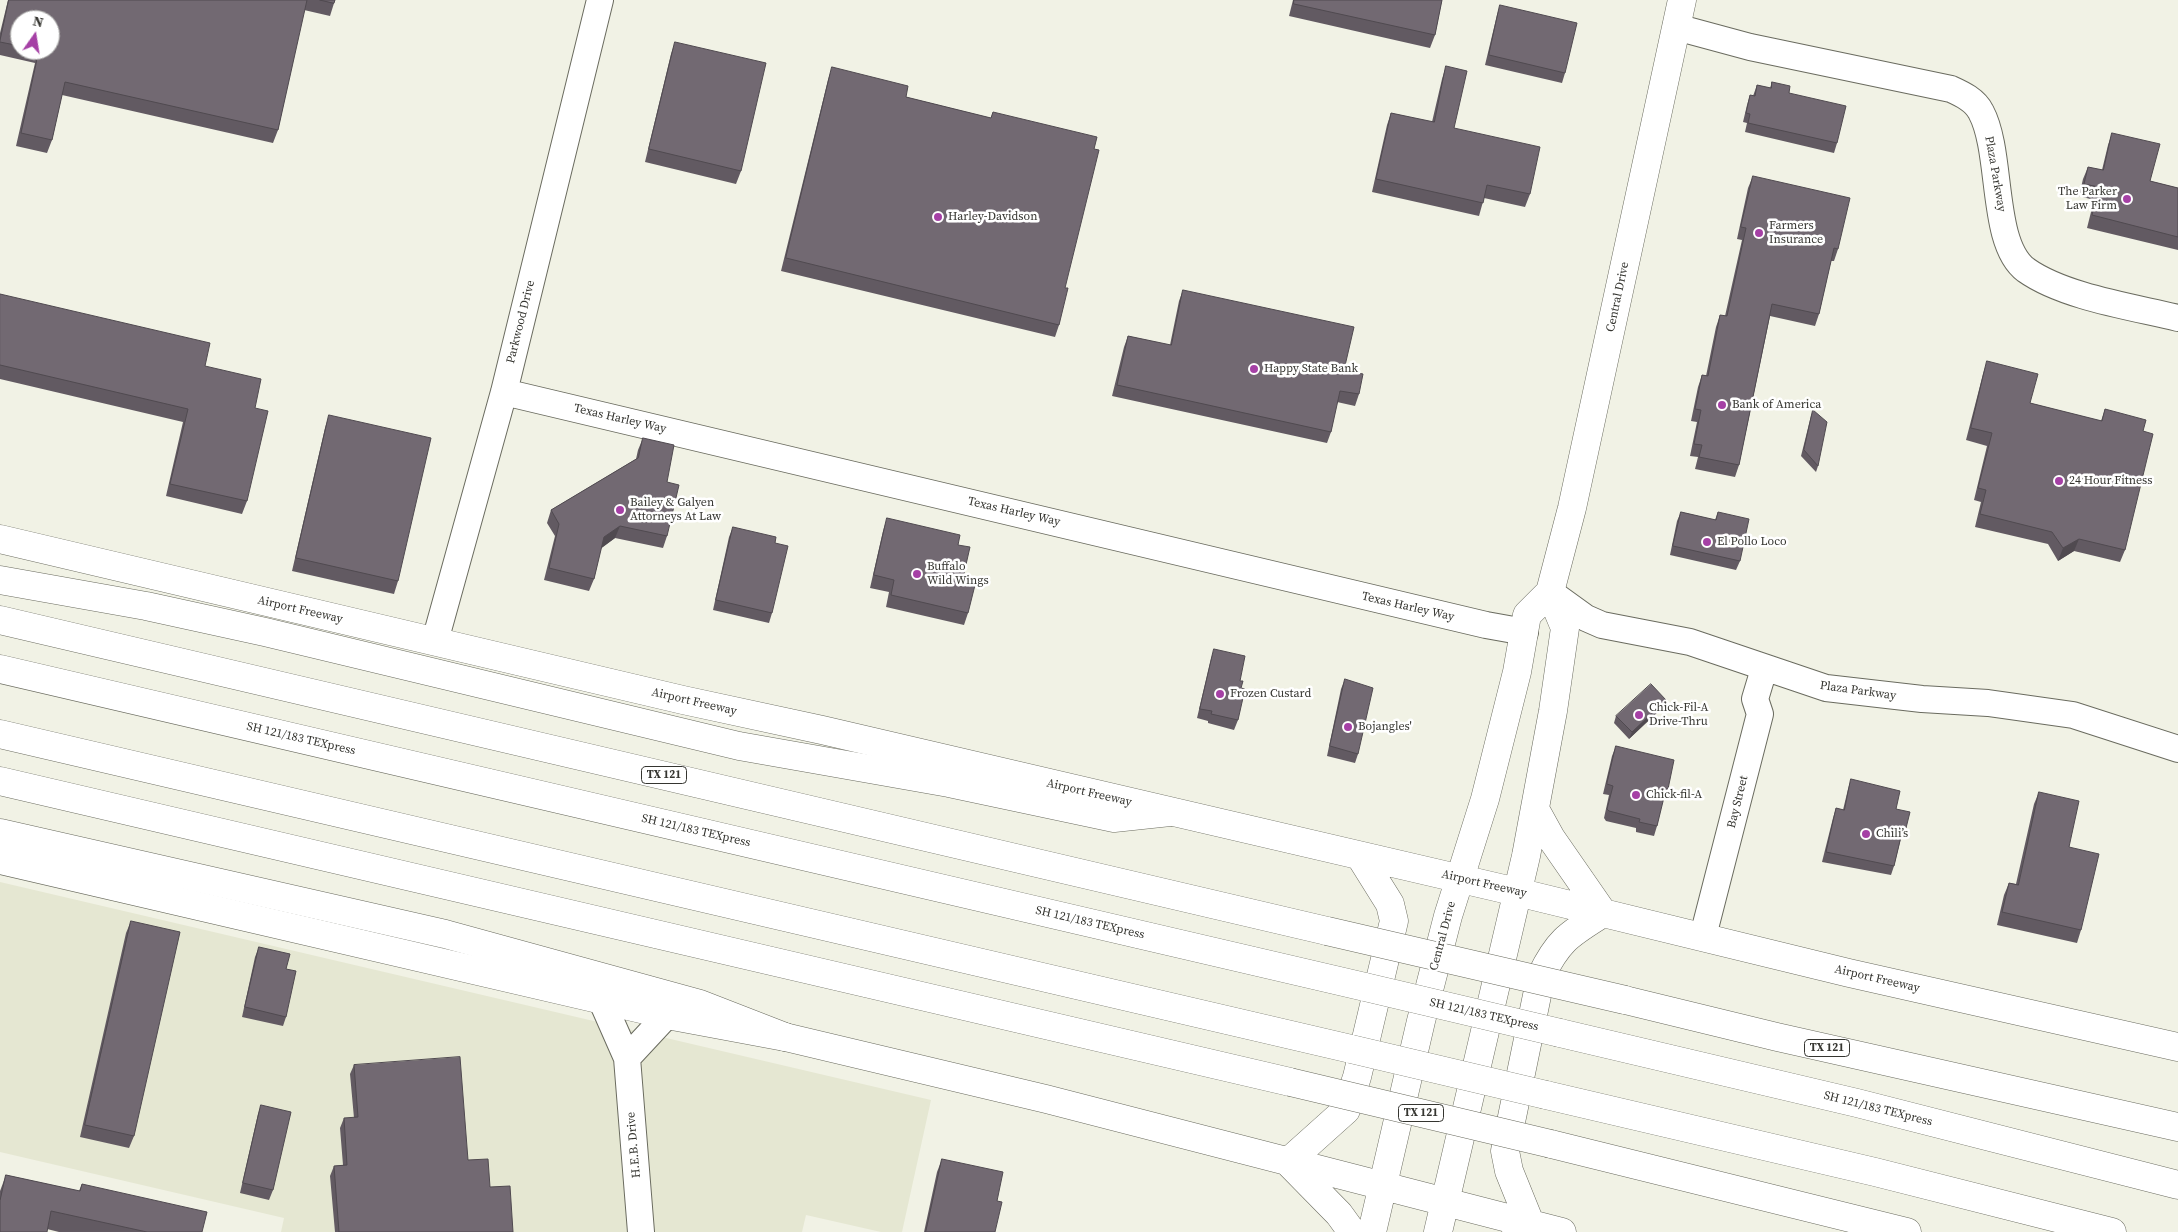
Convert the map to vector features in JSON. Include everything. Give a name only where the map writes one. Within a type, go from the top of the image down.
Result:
[{"type":"main road","name":"Central Drive","points":[[1372,1232],[1421,1021],[1460,879],[1485,799],[1525,632],[1527,615],[1550,592],[1587,445],[1682,0]]},
{"type":"main road","name":"Airport Freeway","points":[[0,539],[1603,912],[1849,973],[2178,1047]]},
{"type":"main road","points":[[0,580],[146,606],[265,632],[739,746],[949,783],[1114,818],[1170,812]]},
{"type":"main road","points":[[1438,1232],[1517,892],[1554,711],[1565,628],[1550,592]]},
{"type":"main road","name":"TX 121","points":[[0,620],[1777,1037],[2178,1127]]},
{"type":"main road","points":[[1525,632],[1536,640],[1541,648],[1543,700],[1554,711]]},
{"type":"main road","name":"SH 121/183 TEXpress","points":[[0,669],[1857,1103],[2178,1185]]},
{"type":"main road","points":[[0,734],[1874,1172],[2112,1232]]},
{"type":"main road","name":"TX 121","points":[[0,781],[1290,1082],[1908,1232]]},
{"type":"main road","points":[[1530,1223],[1509,1171],[1505,1151],[1541,976],[1552,954],[1566,937],[1603,912],[1551,838],[1535,809]]},
{"type":"main road","points":[[0,833],[445,934],[700,1004],[785,1037]]},
{"type":"main road","points":[[1288,1162],[1346,1110],[1357,1077],[1392,930],[1394,921],[1390,904],[1360,856]]},
{"type":"main road","points":[[0,860],[667,1015],[785,1037],[1046,1099],[1562,1232]]},
{"type":"main road","points":[[1288,1162],[1339,1214],[1352,1232]]},
{"type":"main road","points":[[1805,1207],[1835,1232]]},
{"type":"main road","points":[[1498,1232],[1530,1223]]},
{"type":"street","name":"Parkwood Drive","points":[[435,641],[504,392],[600,0]]},
{"type":"street","name":"Plaza Parkway","points":[[1676,28],[1750,47],[1951,89],[1966,96],[1980,110],[1989,134],[2008,248],[2025,269],[2063,289],[2178,318]]},
{"type":"street","name":"Texas Harley Way","points":[[504,392],[1459,619],[1525,632]]},
{"type":"street","name":"Plaza Parkway","points":[[1550,592],[1586,618],[1602,624],[1690,642],[1764,669],[1826,688],[1922,699],[1988,703],[2072,715],[2178,749]]},
{"type":"street","name":"Bay Street","points":[[1703,936],[1760,714],[1755,699],[1764,669]]},
{"type":"street","name":"H.E.B. Drive","points":[[601,999],[627,1058],[641,1232]]},
{"type":"street","points":[[627,1058],[667,1015]]},
{"type":"shaded area","points":[[0,882],[931,1100],[902,1232],[881,1232],[806,1215],[802,1232],[281,1232],[284,1218],[0,1152]]},
{"type":"building","points":[[9,0],[307,0],[278,130],[65,82],[52,140],[21,133],[37,60],[60,60],[60,10],[10,10],[10,44],[0,42]]},
{"type":"building","points":[[320,0],[335,0],[334,3]]},
{"type":"building","points":[[1294,0],[1442,0],[1435,35],[1294,4]]},
{"type":"building","points":[[1500,5],[1577,23],[1565,73],[1489,55]]},
{"type":"building","points":[[675,42],[766,63],[741,171],[649,149]]},
{"type":"building","points":[[1446,66],[1467,71],[1454,128],[1540,147],[1530,194],[1487,185],[1483,203],[1376,179],[1391,113],[1434,122]]},
{"type":"building","name":"Harley-Davidson","points":[[832,67],[908,86],[906,97],[991,118],[993,112],[1097,137],[1094,149],[1099,150],[1065,288],[1068,288],[1059,325],[786,258]]},
{"type":"building","points":[[1772,82],[1790,86],[1789,93],[1846,106],[1837,143],[1748,123],[1750,114],[1746,113],[1750,95],[1755,96],[1757,85],[1771,88]]},
{"type":"building","points":[[2112,133],[2160,144],[2150,181],[2178,188],[2178,237],[2092,215],[2099,187],[2084,184],[2088,167],[2103,170]]},
{"type":"building","points":[[1753,176],[1850,198],[1838,249],[1834,248],[1819,314],[1772,304],[1739,465],[1699,457],[1702,445],[1694,444],[1701,410],[1695,409],[1702,375],[1708,376],[1720,315],[1727,316],[1746,228],[1741,227]]},
{"type":"building","name":"Happy State Bank","points":[[1183,290],[1354,327],[1344,370],[1363,374],[1359,394],[1340,391],[1331,432],[1117,385],[1128,336],[1171,345]]},
{"type":"building","points":[[0,294],[210,343],[205,366],[261,379],[255,408],[268,411],[247,501],[170,484],[188,409],[0,365]]},
{"type":"building","name":"24 Hour Fitness","points":[[1987,361],[2038,374],[2030,403],[2102,421],[2105,409],[2146,420],[2143,431],[2153,434],[2125,550],[2079,539],[2063,548],[2052,532],[1980,514],[1986,490],[1978,488],[1992,433],[1971,428]]},
{"type":"building","points":[[1813,410],[1827,422],[1818,466],[1804,450]]},
{"type":"building","points":[[329,415],[431,438],[398,581],[296,558]]},
{"type":"building","name":"Bailey & Galyen Attorneys At Law","points":[[643,438],[674,445],[667,482],[679,485],[667,536],[620,526],[604,537],[594,579],[549,568],[559,524],[551,510],[638,458]]},
{"type":"building","name":"El Pollo Loco","points":[[1681,512],[1716,520],[1718,512],[1749,519],[1740,561],[1673,546]]},
{"type":"building","name":"Buffalo Wild Wings","points":[[887,518],[960,535],[958,545],[970,547],[962,582],[975,585],[968,613],[891,595],[894,580],[874,575]]},
{"type":"building","points":[[733,527],[776,537],[775,543],[788,546],[772,613],[716,600]]},
{"type":"building","name":"Frozen Custard","points":[[1214,649],[1245,656],[1240,681],[1243,681],[1241,688],[1245,689],[1238,720],[1211,714],[1212,711],[1200,709]]},
{"type":"building","name":"Bojangles'","points":[[1345,679],[1373,688],[1358,754],[1330,746]]},
{"type":"building","name":"Chick-Fil-A Drive-Thru","points":[[1651,684],[1666,700],[1632,732],[1616,716]]},
{"type":"building","name":"Chick-fil-A","points":[[1616,746],[1674,760],[1657,826],[1639,822],[1640,819],[1607,809],[1613,786],[1607,784]]},
{"type":"building","name":"Chili’s","points":[[1851,779],[1900,791],[1896,809],[1910,812],[1906,828],[1903,828],[1894,866],[1826,852],[1836,808],[1844,810]]},
{"type":"building","points":[[2039,792],[2079,801],[2069,847],[2099,854],[2081,930],[2002,912],[2009,883],[2018,885]]},
{"type":"building","points":[[131,921],[180,932],[134,1136],[85,1125]]},
{"type":"building","points":[[259,947],[290,954],[286,969],[296,971],[286,1017],[245,1007]]},
{"type":"building","points":[[460,1057],[468,1160],[488,1159],[490,1187],[510,1186],[513,1232],[339,1232],[334,1166],[347,1165],[344,1118],[358,1117],[354,1065]]},
{"type":"building","points":[[261,1105],[291,1112],[273,1190],[243,1183]]},
{"type":"building","points":[[942,1159],[1003,1172],[997,1201],[1002,1202],[995,1232],[926,1232]]},
{"type":"building","points":[[6,1175],[80,1191],[82,1184],[207,1212],[202,1232],[147,1232],[51,1211],[47,1232],[0,1232],[0,1201]]},
{"type":"place","name":"The Parker Law Firm","points":[[2127,199]]},
{"type":"place","name":"Harley-Davidson","points":[[938,217]]},
{"type":"place","name":"Farmers Insurance","points":[[1759,233]]},
{"type":"place","name":"Happy State Bank","points":[[1254,369]]},
{"type":"place","name":"Bank of America","points":[[1722,405]]},
{"type":"place","name":"24 Hour Fitness","points":[[2059,481]]},
{"type":"place","name":"Bailey & Galyen Attorneys At Law","points":[[620,510]]},
{"type":"place","name":"El Pollo Loco","points":[[1707,542]]},
{"type":"place","name":"Buffalo Wild Wings","points":[[917,574]]},
{"type":"place","name":"Frozen Custard","points":[[1220,694]]},
{"type":"place","name":"Chick-Fil-A Drive-Thru","points":[[1639,715]]},
{"type":"place","name":"Bojangles'","points":[[1348,727]]},
{"type":"place","name":"Chick-fil-A","points":[[1636,795]]},
{"type":"place","name":"Chili’s","points":[[1866,834]]}]
